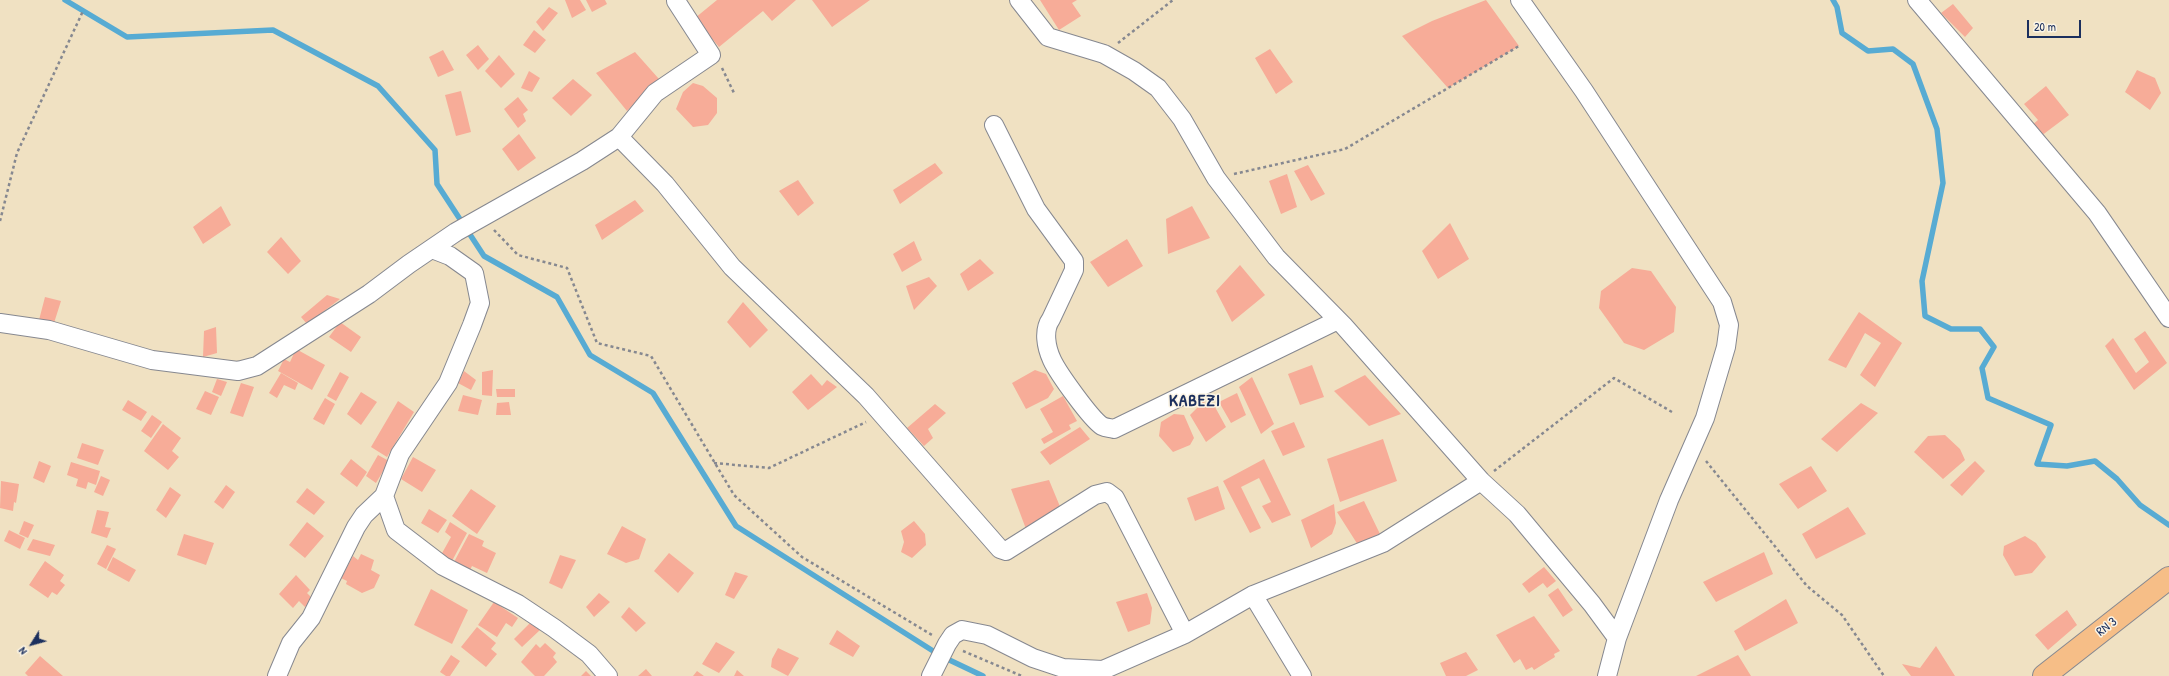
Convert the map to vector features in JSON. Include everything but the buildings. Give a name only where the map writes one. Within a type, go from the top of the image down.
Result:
[{"type":"highway","name":"RN 3","points":[[2044,676],[2169,578]]},
{"type":"street","points":[[0,324],[49,330],[152,360],[238,371],[257,366],[369,294],[409,264],[456,232],[582,161],[619,137],[655,92],[711,55],[676,1],[677,0]]},
{"type":"street","points":[[1019,0],[1048,37],[1104,54],[1134,70],[1158,88],[1182,119],[1216,178],[1276,257],[1338,320],[1482,481],[1517,514],[1592,604],[1617,638]]},
{"type":"street","points":[[1520,0],[1584,92],[1722,302],[1729,325],[1726,347],[1705,418],[1669,500],[1617,638],[1607,676]]},
{"type":"street","points":[[1918,0],[2097,213],[2169,318]]},
{"type":"street","points":[[994,125],[1036,209],[1074,261],[1074,270],[1052,319],[1046,326],[1047,342],[1052,359],[1093,418],[1103,427],[1114,429],[1338,320]]},
{"type":"street","points":[[619,137],[665,184],[732,267],[866,396],[881,415],[1000,549],[1006,551],[1102,492],[1111,494],[1185,634]]},
{"type":"street","points":[[277,676],[291,643],[311,618],[356,527],[364,515],[384,496],[400,454],[448,383],[480,303],[474,273],[450,256],[432,249]]},
{"type":"street","points":[[931,676],[953,635],[962,630],[988,635],[1033,658],[1063,668],[1102,670],[1185,634],[1253,595],[1383,543],[1482,481]]},
{"type":"street","points":[[384,496],[396,530],[443,566],[518,604],[554,628],[589,654],[608,676]]},
{"type":"street","points":[[1253,595],[1302,676]]},
{"type":"path","points":[[1104,54],[1173,0]]},
{"type":"path","points":[[0,222],[17,154],[83,10]]},
{"type":"path","points":[[1216,178],[1345,149],[1519,46]]},
{"type":"path","points":[[711,55],[724,70],[734,94]]},
{"type":"path","points":[[483,218],[518,255],[568,268],[597,342],[650,356],[734,494],[802,557],[947,644],[1022,676]]},
{"type":"path","points":[[1482,481],[1614,378],[1672,412]]},
{"type":"path","points":[[714,463],[770,468],[881,415]]},
{"type":"path","points":[[1693,446],[1807,586],[1842,615],[1884,676]]},
{"type":"waterway","points":[[65,0],[127,37],[273,30],[378,86],[435,150],[437,184],[484,256],[557,297],[590,355],[653,393],[736,526],[941,656],[983,676]]},
{"type":"waterway","points":[[1833,0],[1837,7],[1842,33],[1868,51],[1893,49],[1913,64],[1937,129],[1943,183],[1922,281],[1925,316],[1951,329],[1980,329],[1994,347],[1982,368],[1988,398],[2051,425],[2037,464],[2067,466],[2095,461],[2117,479],[2140,505],[2169,525]]},
{"type":"district","name":"KABEZI","points":[[1195,401]]}]
